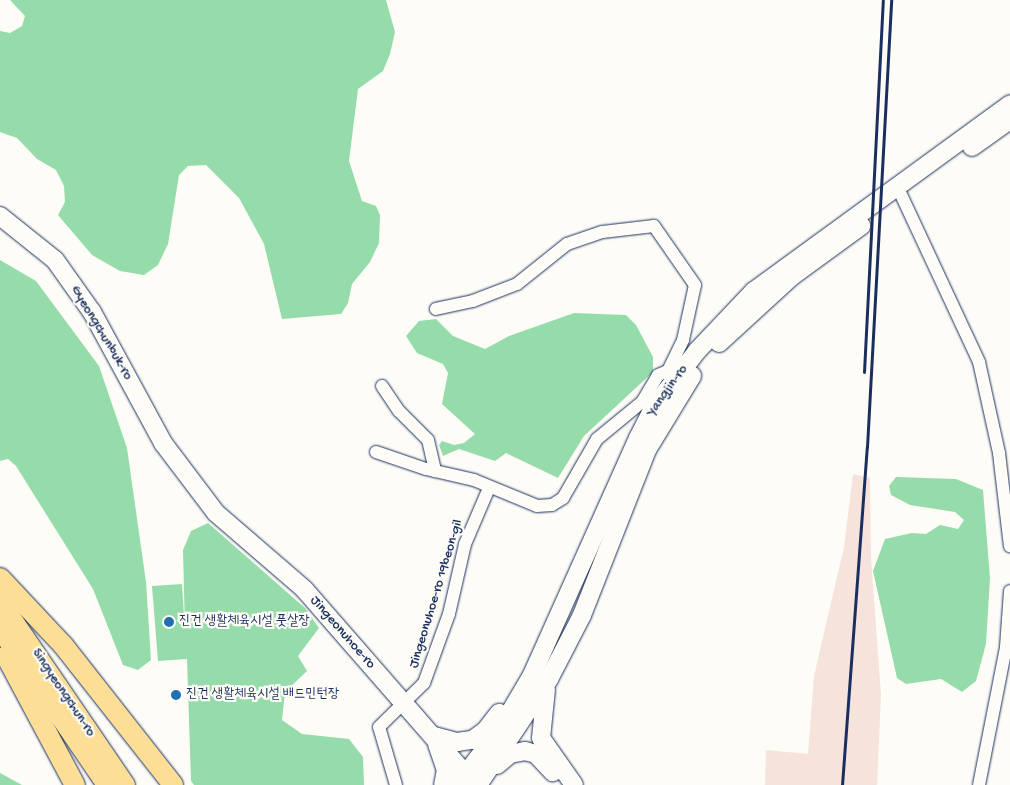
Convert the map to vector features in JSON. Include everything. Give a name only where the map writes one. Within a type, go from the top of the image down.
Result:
[{"type":"highway","points":[[0,578],[63,645],[173,785]]},
{"type":"highway","name":"Singyeongchun-ro","points":[[0,602],[125,785]]},
{"type":"highway","name":"Singyeongchun-ro","points":[[0,628],[108,785]]},
{"type":"highway","points":[[0,646],[75,785]]},
{"type":"main road","name":"Yangjin-ro","points":[[469,782],[492,768],[549,679],[582,615],[647,450],[681,390],[727,333],[758,305],[1010,104]]},
{"type":"main road","name":"Yangjin-ro","points":[[469,782],[524,689],[552,635],[642,430],[654,407],[696,351],[754,291],[899,191],[1010,120]]},
{"type":"main road","name":"Gyeongchunbuk-ro","points":[[0,216],[55,260],[92,312],[163,443],[181,468]]},
{"type":"main road","name":"Jingeonuhoe-ro","points":[[181,468],[216,513],[304,589],[434,736],[469,782]]},
{"type":"main road","points":[[549,679],[542,705],[540,738],[574,785]]},
{"type":"main road","points":[[434,736],[457,742],[472,740],[484,731],[511,698],[524,689]]},
{"type":"main road","points":[[434,736],[446,770],[443,785]]},
{"type":"main road","points":[[492,768],[510,754],[525,751],[536,754],[546,762],[560,785]]},
{"type":"street","points":[[899,191],[979,362],[999,453],[1010,546]]},
{"type":"street","points":[[376,452],[435,471],[474,480],[489,488],[537,506],[552,505],[563,498],[597,439],[642,402],[658,375],[668,371],[684,338],[695,285],[654,226],[602,232],[567,244],[516,284],[473,301],[436,309]]},
{"type":"street","points":[[684,338],[696,351]]},
{"type":"street","points":[[382,386],[399,410],[428,440],[435,471]]},
{"type":"street","name":"Jingeonuhoe-ro 19beon-gil","points":[[396,785],[379,727],[402,702],[424,683],[449,614],[465,544],[489,488]]},
{"type":"street","points":[[979,785],[1006,647],[1010,591]]},
{"type":"shaded area","points":[[853,474],[870,478],[871,558],[881,695],[877,785],[765,785],[766,750],[808,754],[814,676],[844,547]]},
{"type":"green space","points":[[10,0],[386,0],[395,32],[390,54],[383,71],[358,89],[349,161],[362,201],[376,206],[380,215],[379,243],[370,262],[352,284],[348,303],[341,314],[282,319],[264,244],[239,198],[206,165],[188,166],[179,175],[168,244],[158,265],[144,275],[120,271],[92,255],[58,215],[65,202],[64,186],[56,170],[37,159],[17,138],[0,132],[0,31],[10,33],[22,26],[25,16]]},
{"type":"green space","points":[[0,260],[36,281],[99,366],[127,448],[146,582],[151,660],[138,670],[123,665],[93,589],[16,466],[8,459],[0,461]]},
{"type":"green space","points":[[574,313],[626,315],[636,325],[653,357],[653,372],[584,436],[558,478],[506,453],[495,461],[459,449],[443,456],[439,445],[442,441],[454,445],[464,443],[475,434],[442,404],[448,373],[443,364],[417,353],[406,336],[419,321],[436,319],[453,336],[485,349],[509,336]]},
{"type":"green space","points":[[896,477],[956,479],[983,490],[990,578],[986,644],[976,681],[962,692],[941,679],[906,684],[897,678],[873,571],[885,539],[912,533],[926,534],[940,525],[958,529],[964,520],[955,512],[910,505],[891,495],[889,486]]},
{"type":"green space","points":[[208,523],[305,608],[319,628],[298,656],[307,671],[285,692],[282,720],[302,734],[349,739],[363,757],[364,785],[194,785],[191,781],[187,659],[158,661],[152,586],[182,584],[185,630],[183,550],[191,531]]},
{"type":"green space","points":[[0,773],[22,785],[0,785]]},
{"type":"railway","points":[[864,372],[883,0]]},
{"type":"railway","points":[[842,785],[867,447],[891,0]]},
{"type":"place","name":"진건 생활체육시설 풋살장","points":[[169,622]]},
{"type":"place","name":"진건 생활체육시설 배드민턴장","points":[[176,695]]}]
